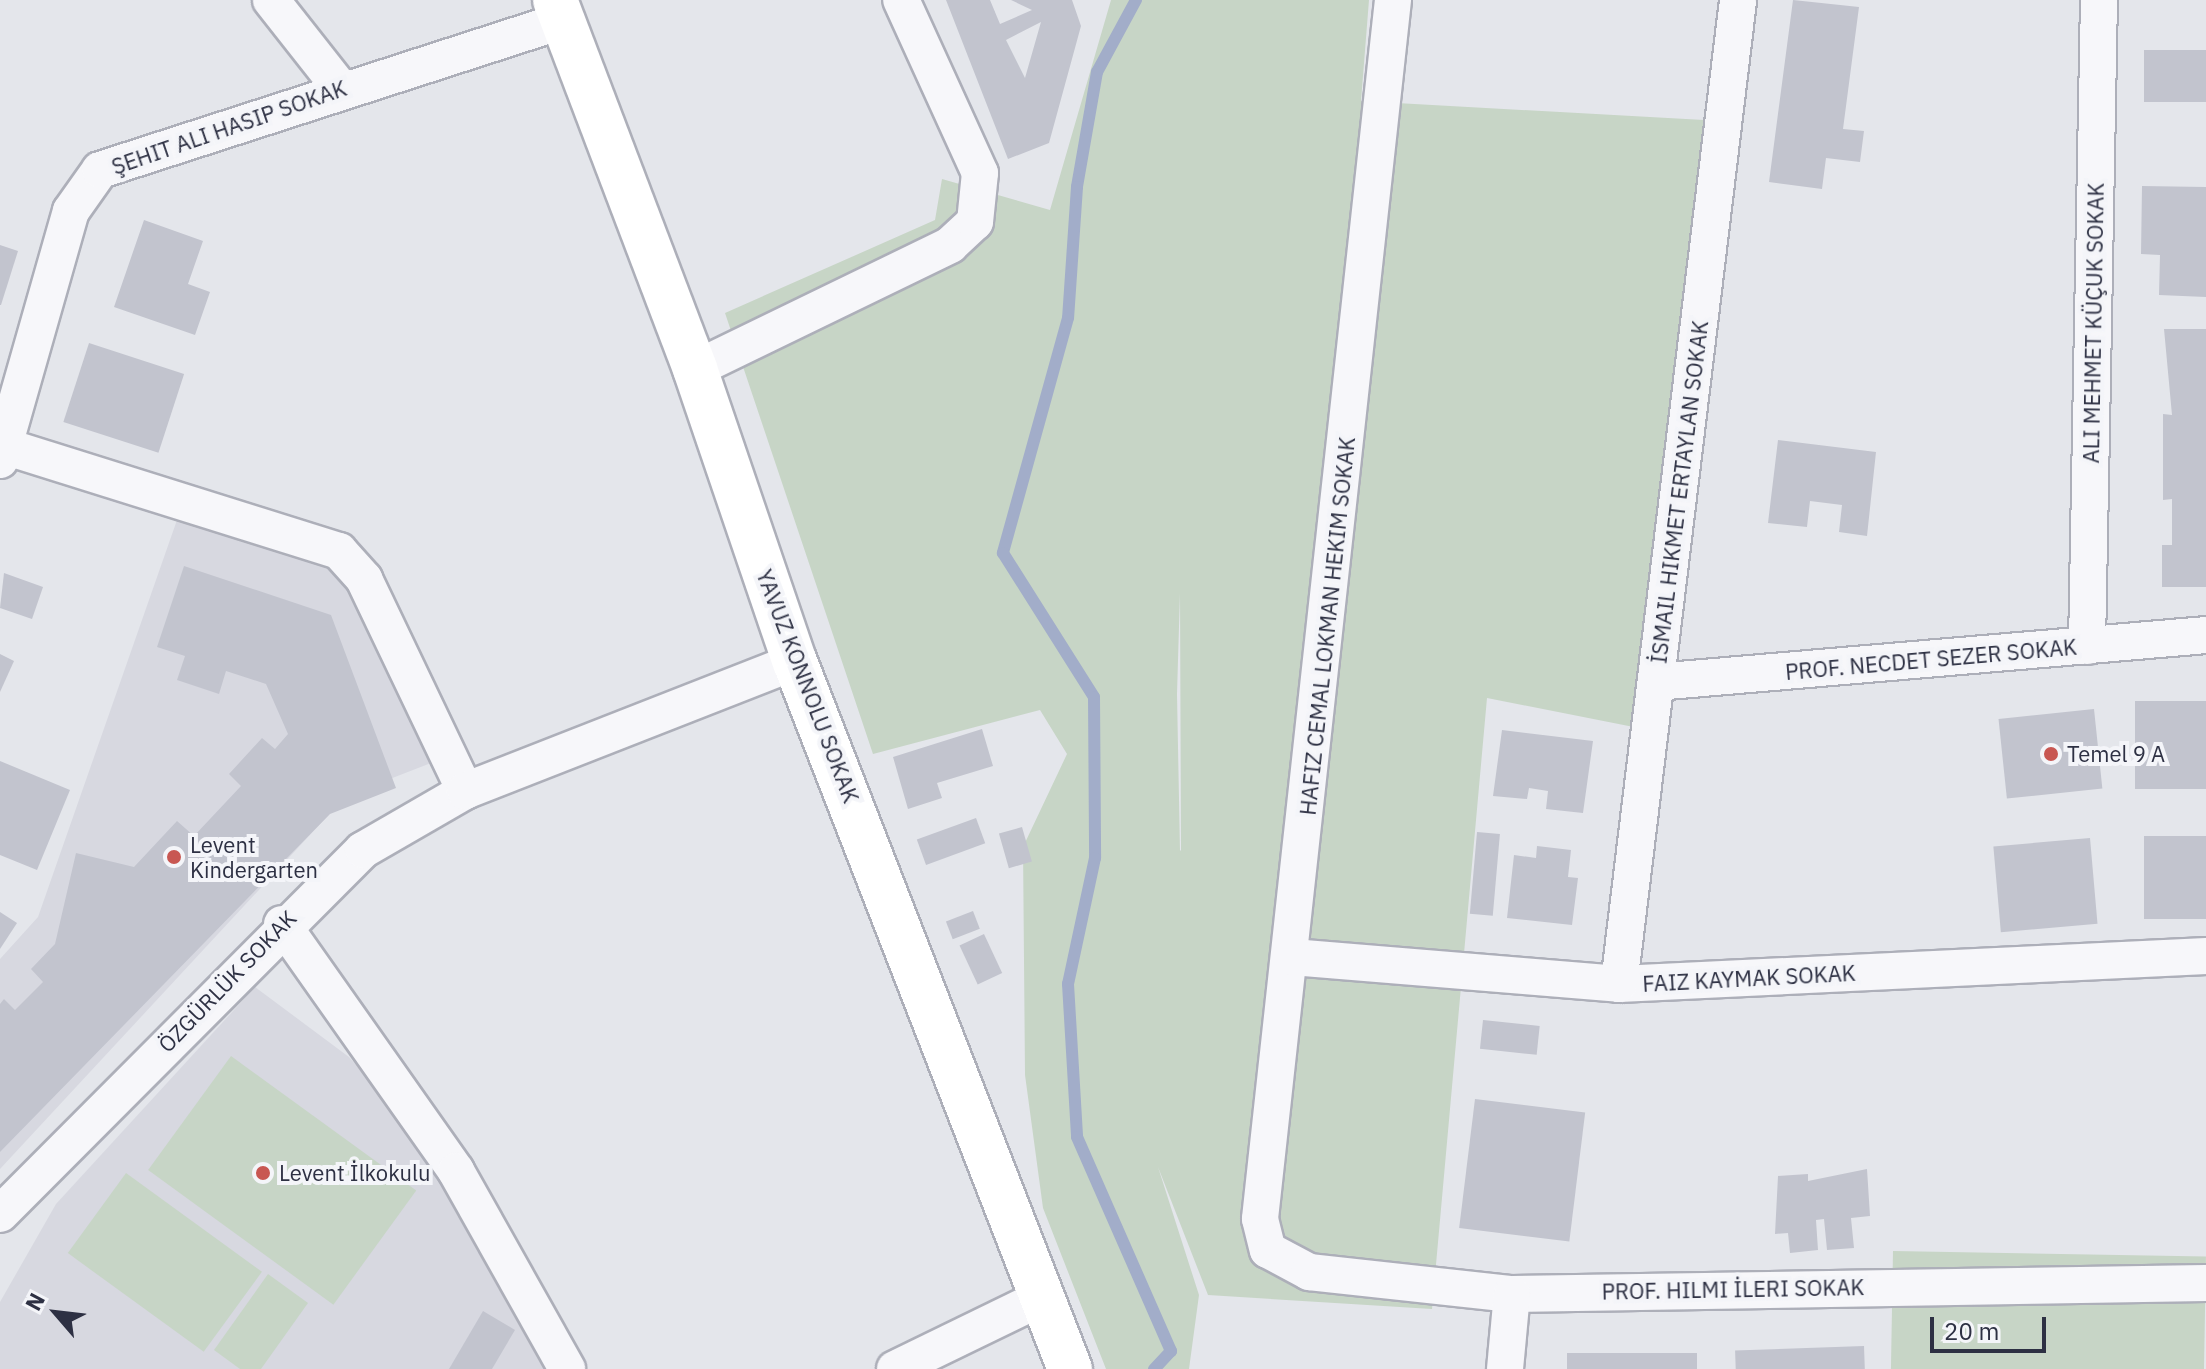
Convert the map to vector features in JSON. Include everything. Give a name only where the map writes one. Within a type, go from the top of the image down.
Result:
[{"type":"street","points":[[271,0],[341,89]]},
{"type":"street","points":[[695,369],[950,245],[975,222],[980,173],[901,0]]},
{"type":"street","name":"HAFIZ CEMAL LOKMAN HEKIM SOKAK","points":[[1268,1250],[1260,1219],[1292,957],[1393,0]]},
{"type":"street","name":"İSMAIL HIKMET ERTAYLAN SOKAK","points":[[1619,984],[1738,0]]},
{"type":"street","name":"ALI MEHMET KÜÇUK SOKAK","points":[[2087,646],[2099,0]]},
{"type":"street","name":"ŞEHIT ALI HASIP SOKAK","points":[[2,453],[71,211],[90,178],[123,159],[341,89],[558,10]]},
{"type":"street","name":"YAVUZ KONNOLU SOKAK","points":[[558,10],[695,369],[795,662],[1070,1369]]},
{"type":"street","points":[[2,453],[339,551],[364,579],[465,791]]},
{"type":"street","name":"PROF. NECDET SEZER SOKAK","points":[[1656,682],[2206,635]]},
{"type":"street","name":"ÖZGÜRLÜK SOKAK","points":[[0,1214],[282,924],[363,850],[465,791],[795,662]]},
{"type":"street","points":[[282,924],[456,1171],[567,1369]]},
{"type":"street","name":"FAIZ KAYMAK SOKAK","points":[[1292,957],[1619,984],[2206,956]]},
{"type":"street","name":"PROF. HILMI İLERI SOKAK","points":[[1268,1250],[1309,1272],[1512,1294],[2206,1283]]},
{"type":"street","points":[[1505,1369],[1512,1294]]},
{"type":"street","points":[[895,1369],[1043,1297]]},
{"type":"shaded area","name":"Levent Kindergarten","points":[[177,520],[324,549],[354,576],[431,763],[346,796],[0,1169],[0,959],[38,917]]},
{"type":"shaded area","name":"Levent İlkokulu","points":[[255,987],[349,1057],[424,1142],[551,1369],[0,1369],[0,1302],[56,1204]]},
{"type":"green space","points":[[1111,0],[1369,0],[1361,101],[1740,122],[1669,734],[1487,698],[1432,1309],[1208,1295],[1158,1167],[1199,1295],[1189,1369],[1106,1369],[1043,1208],[1025,1075],[1023,847],[1067,754],[1040,710],[873,754],[725,313],[935,220],[942,179],[1050,210]],"holes":[[[1180,593],[1181,850],[1177,694]]]},
{"type":"green space","points":[[231,1056],[416,1191],[333,1305],[148,1170]]},
{"type":"green space","points":[[126,1173],[262,1272],[204,1352],[68,1253]]},
{"type":"green space","points":[[1893,1251],[2206,1256],[2204,1369],[1891,1369]]},
{"type":"green space","points":[[268,1274],[308,1303],[261,1369],[240,1369],[214,1350]]},
{"type":"building","points":[[946,0],[990,0],[1000,24],[1032,10],[1011,0],[1072,0],[1081,26],[1049,143],[1008,159]],"holes":[[[1041,22],[1025,78],[1006,40]]]},
{"type":"building","points":[[1793,0],[1859,7],[1843,129],[1864,131],[1860,162],[1826,158],[1822,189],[1769,182]]},
{"type":"building","points":[[2144,50],[2206,50],[2206,102],[2144,102]]},
{"type":"building","points":[[2142,186],[2206,187],[2206,297],[2159,295],[2160,255],[2141,254]]},
{"type":"building","points":[[144,220],[203,241],[188,284],[210,292],[195,335],[114,307]]},
{"type":"building","points":[[0,245],[18,251],[1,305],[0,305]]},
{"type":"building","points":[[2164,329],[2206,329],[2206,587],[2162,587],[2162,545],[2172,545],[2172,499],[2163,500],[2163,414],[2172,415]]},
{"type":"building","points":[[89,343],[184,374],[158,453],[63,422]]},
{"type":"building","points":[[1778,440],[1876,452],[1867,536],[1839,532],[1842,505],[1810,501],[1807,527],[1768,523]]},
{"type":"building","points":[[184,566],[331,615],[396,788],[330,814],[0,1152],[0,1004],[4,999],[15,1010],[43,982],[31,969],[55,944],[76,853],[134,867],[177,821],[194,836],[241,786],[229,774],[262,738],[275,749],[288,734],[266,684],[226,671],[219,694],[177,680],[185,656],[157,647]]},
{"type":"building","points":[[4,573],[43,587],[32,619],[0,608]]},
{"type":"building","points":[[0,654],[14,661],[0,692]]},
{"type":"building","points":[[2135,701],[2206,701],[2206,789],[2135,789]]},
{"type":"building","name":"Temel 9 A","points":[[2094,709],[2102,789],[2007,799],[1999,719]]},
{"type":"building","points":[[982,729],[993,766],[937,783],[942,798],[908,809],[893,757]]},
{"type":"building","points":[[1502,730],[1593,741],[1583,813],[1546,809],[1548,791],[1529,788],[1527,799],[1493,796]]},
{"type":"building","points":[[0,761],[70,790],[37,870],[0,855]]},
{"type":"building","points":[[976,818],[985,843],[926,865],[917,840]]},
{"type":"building","points":[[1022,827],[1032,862],[1009,868],[999,834]]},
{"type":"building","points":[[1477,832],[1500,834],[1493,916],[1470,914]]},
{"type":"building","points":[[2144,836],[2206,836],[2206,919],[2144,919]]},
{"type":"building","points":[[2090,838],[2097,924],[2001,932],[1993,846]]},
{"type":"building","points":[[1537,846],[1571,850],[1568,877],[1578,878],[1572,925],[1507,918],[1514,855],[1536,858]]},
{"type":"building","points":[[973,911],[980,929],[953,939],[946,921]]},
{"type":"building","points":[[0,912],[17,923],[0,949]]},
{"type":"building","points":[[984,934],[1002,973],[978,984],[960,945]]},
{"type":"building","points":[[1483,1020],[1540,1026],[1537,1055],[1480,1049]]},
{"type":"building","points":[[1475,1099],[1585,1113],[1569,1242],[1459,1228]]},
{"type":"building","points":[[1867,1169],[1870,1216],[1851,1218],[1854,1248],[1827,1250],[1824,1219],[1816,1220],[1818,1250],[1790,1253],[1788,1233],[1775,1234],[1778,1176],[1808,1174],[1808,1181]]},
{"type":"building","points":[[483,1311],[515,1330],[492,1369],[449,1369]]},
{"type":"building","points":[[1864,1346],[1865,1369],[1736,1369],[1735,1351]]},
{"type":"building","points":[[1567,1353],[1697,1353],[1697,1369],[1567,1369]]},
{"type":"waterway","points":[[1136,0],[1097,72],[1077,187],[1068,318],[1003,553],[1094,697],[1095,858],[1068,984],[1077,1137],[1171,1351],[1154,1369]]},
{"type":"place","name":"Temel 9 A","points":[[2051,754]]},
{"type":"place","name":"Levent Kindergarten","points":[[174,857]]},
{"type":"place","name":"Levent İlkokulu","points":[[263,1173]]}]
